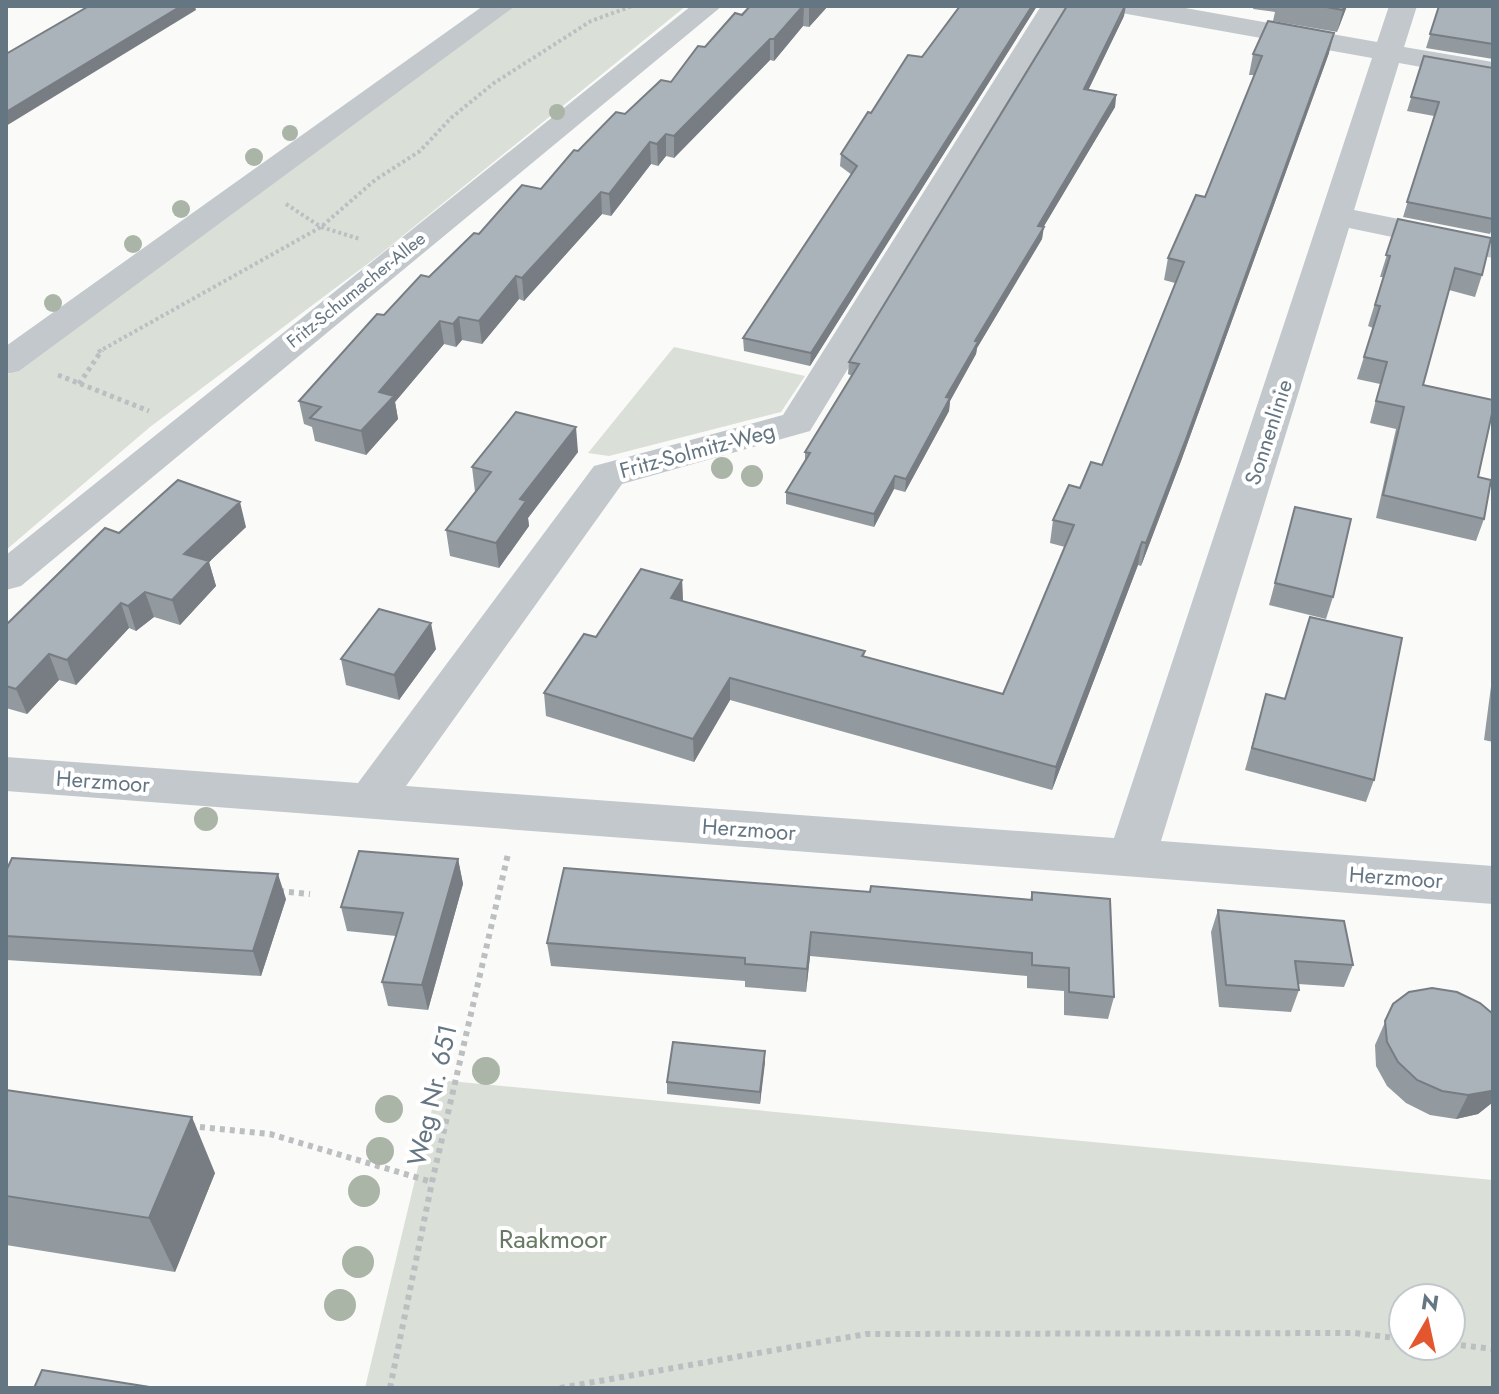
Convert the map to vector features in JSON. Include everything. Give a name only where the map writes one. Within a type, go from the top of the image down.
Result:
[{"type":"street","points":[[10,360],[501,6]]},
{"type":"street","name":"Fritz-Schumacher-Allee","points":[[6,576],[708,6]]},
{"type":"street","name":"Fritz-Solmitz-Weg","points":[[369,802],[608,475],[797,423],[1055,6]]},
{"type":"street","points":[[1127,6],[1493,71]]},
{"type":"street","name":"Sonnenlinie","points":[[1132,857],[1403,6]]},
{"type":"street","points":[[1337,216],[1493,248]]},
{"type":"street","name":"Herzmoor","points":[[9,779],[369,802],[1493,885]]},
{"type":"path","points":[[79,384],[98,352],[321,227],[375,180],[420,151],[451,118],[494,83],[591,21],[632,6]]},
{"type":"path","points":[[254,183],[321,227],[403,252]]},
{"type":"path","points":[[10,360],[187,426]]},
{"type":"path","name":"Weg Nr. 651","points":[[390,1388],[432,1182],[518,813]]},
{"type":"path","points":[[262,890],[310,894]]},
{"type":"path","points":[[177,1125],[270,1134],[432,1182]]},
{"type":"path","points":[[560,1388],[866,1334],[1355,1333],[1387,1337]]},
{"type":"path","points":[[1467,1346],[1493,1349]]},
{"type":"green space","points":[[512,6],[686,6],[378,256],[150,427],[6,550],[6,376]]},
{"type":"green space","points":[[674,347],[805,376],[781,412],[609,456],[588,453]]},
{"type":"green space","name":"Raakmoor","points":[[439,1080],[1493,1180],[1493,1388],[365,1388]]},
{"type":"building","points":[[89,6],[181,6],[6,112],[6,54]]},
{"type":"building","points":[[750,6],[803,6],[774,39],[770,39],[674,136],[666,134],[657,144],[650,142],[609,194],[601,192],[522,278],[516,276],[479,321],[459,317],[453,324],[440,321],[379,392],[394,396],[361,431],[310,418],[321,407],[299,401],[377,314],[384,315],[421,275],[429,277],[474,233],[479,234],[522,185],[541,189],[574,150],[578,151],[616,112],[625,114],[661,80],[671,82],[698,46],[705,47],[735,13],[742,15]]},
{"type":"building","points":[[960,6],[1032,6],[811,353],[743,338],[857,166],[841,154],[868,112],[871,113],[908,55],[922,57]]},
{"type":"building","points":[[1067,6],[1125,6],[1084,89],[1116,95],[1038,226],[1044,227],[975,341],[978,342],[946,397],[950,398],[906,479],[895,476],[874,514],[786,492],[810,453],[805,452],[859,364],[849,362]]},
{"type":"building","points":[[1321,6],[1344,6],[1343,10]]},
{"type":"building","points":[[1439,6],[1493,6],[1493,44],[1430,34]]},
{"type":"building","points":[[1268,21],[1334,33],[1186,439],[1146,543],[1142,542],[1056,767],[730,678],[693,739],[544,693],[584,634],[596,637],[641,569],[682,580],[671,598],[865,651],[862,656],[1003,694],[1074,525],[1053,520],[1069,485],[1080,488],[1091,462],[1102,465],[1184,262],[1168,258],[1196,195],[1205,197],[1262,56],[1253,54]]},
{"type":"building","points":[[1424,56],[1493,68],[1493,219],[1407,202],[1439,102],[1411,97]]},
{"type":"building","points":[[1398,219],[1491,238],[1482,275],[1455,268],[1423,385],[1493,400],[1478,477],[1491,480],[1484,519],[1383,495],[1404,407],[1376,401],[1387,362],[1364,357],[1380,306],[1375,305]]},
{"type":"building","points":[[516,412],[576,427],[520,499],[526,501],[496,543],[446,530],[491,472],[472,467]]},
{"type":"building","points":[[178,480],[240,502],[184,554],[209,561],[172,600],[145,592],[128,606],[121,603],[67,660],[49,654],[16,689],[6,686],[6,625],[105,528],[119,533]]},
{"type":"building","points":[[1295,507],[1351,519],[1333,597],[1275,583]]},
{"type":"building","points":[[379,609],[431,623],[394,675],[341,659]]},
{"type":"building","points":[[1310,617],[1402,638],[1374,780],[1252,748],[1266,694],[1285,699]]},
{"type":"building","points":[[359,851],[458,859],[422,985],[382,982],[403,913],[341,907]]},
{"type":"building","points":[[12,858],[278,874],[253,951],[6,936],[6,871]]},
{"type":"building","points":[[564,868],[870,892],[871,886],[1032,900],[1032,892],[1110,899],[1114,997],[1069,992],[1069,968],[1032,965],[1032,953],[811,932],[807,969],[745,964],[745,958],[547,943]]},
{"type":"building","points":[[1218,910],[1344,921],[1353,965],[1295,961],[1299,990],[1226,985]]},
{"type":"building","points":[[1432,988],[1457,992],[1480,1003],[1493,1014],[1491,1091],[1468,1095],[1442,1091],[1417,1080],[1398,1062],[1387,1042],[1385,1021],[1393,1004],[1409,992]]},
{"type":"building","points":[[673,1042],[765,1051],[760,1092],[667,1082]]},
{"type":"building","points":[[6,1090],[192,1117],[149,1218],[6,1196]]},
{"type":"building","points":[[42,1370],[156,1388],[34,1388]]}]
